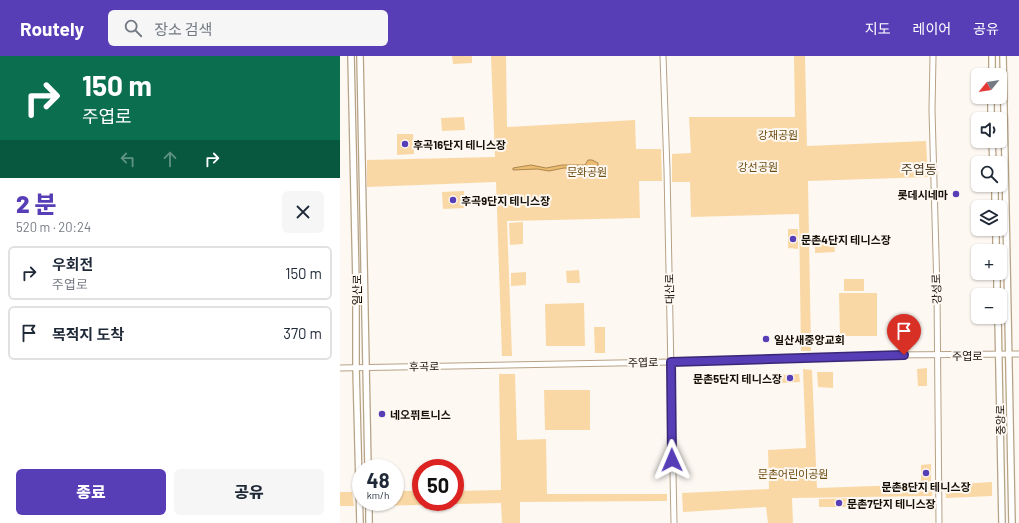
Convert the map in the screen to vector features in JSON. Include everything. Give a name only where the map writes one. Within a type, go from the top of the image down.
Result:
[{"type":"main road","name":"일산로","points":[[351,56],[360,523]]},
{"type":"main road","name":"일산로","points":[[360,56],[368,459]]},
{"type":"main road","points":[[992,56],[992,68]]},
{"type":"main road","name":"중앙로","points":[[1003,56],[1012,523]]},
{"type":"main road","name":"중앙로","points":[[998,324],[1002,523]]},
{"type":"main road","points":[[369,511],[369,523]]},
{"type":"street","name":"대산로","points":[[663,56],[674,523]]},
{"type":"street","name":"강성로","points":[[933,56],[932,105],[939,523]]},
{"type":"street","name":"주엽로","points":[[507,365],[671,362],[890,355],[937,356],[1019,354]]},
{"type":"street","name":"후곡로","points":[[340,368],[507,365]]},
{"type":"green space","points":[[452,56],[472,56],[472,63],[453,64]]},
{"type":"green space","name":"문화공원","points":[[491,56],[506,56],[507,127],[635,120],[636,149],[661,149],[662,181],[639,181],[640,218],[507,221],[512,356],[502,356],[496,182],[367,187],[367,160],[495,157]]},
{"type":"green space","name":"강선공원","points":[[794,56],[805,56],[807,146],[926,141],[928,177],[808,181],[811,351],[801,351],[799,214],[691,217],[690,182],[672,182],[672,154],[691,153],[689,117],[795,117]]},
{"type":"green space","points":[[464,117],[465,130],[442,131],[441,118]]},
{"type":"green space","name":"후곡16단지 테니스장","points":[[397,134],[413,134],[414,154],[397,155]]},
{"type":"green space","name":"후곡9단지 테니스장","points":[[464,191],[465,208],[443,209],[442,192]]},
{"type":"green space","points":[[523,222],[523,244],[510,245],[509,223]]},
{"type":"green space","name":"문촌4단지 테니스장","points":[[788,229],[798,229],[798,249],[788,248]]},
{"type":"green space","points":[[815,240],[832,240],[834,242],[835,252],[815,253]]},
{"type":"green space","points":[[579,270],[580,283],[567,283],[566,271]]},
{"type":"green space","points":[[526,272],[526,285],[511,286],[511,273]]},
{"type":"green space","points":[[844,279],[864,279],[864,291],[844,291]]},
{"type":"green space","points":[[839,293],[877,293],[877,336],[840,336]]},
{"type":"green space","points":[[584,303],[585,346],[546,346],[545,304]]},
{"type":"green space","points":[[594,327],[605,327],[605,353],[595,353]]},
{"type":"green space","points":[[927,368],[927,386],[918,386],[917,369]]},
{"type":"green space","name":"문촌어린이공원","points":[[803,369],[812,370],[817,488],[933,484],[932,496],[792,498],[793,523],[768,523],[766,507],[683,512],[682,493],[769,489],[768,450],[806,448]]},
{"type":"green space","points":[[817,372],[833,372],[833,388],[818,387]]},
{"type":"green space","points":[[499,374],[515,374],[517,440],[546,439],[547,494],[667,494],[667,501],[520,502],[520,523],[502,523],[501,503],[464,504],[464,491],[501,490]]},
{"type":"green space","name":"문촌5단지 테니스장","points":[[799,374],[800,382],[780,383],[780,375]]},
{"type":"green space","points":[[544,390],[590,390],[590,430],[545,430]]},
{"type":"green space","name":"문촌8단지 테니스장","points":[[931,464],[931,482],[921,482],[921,465]]},
{"type":"green space","points":[[992,482],[992,496],[946,498],[945,485]]},
{"type":"green space","points":[[404,491],[412,491],[412,505],[404,505]]},
{"type":"green space","points":[[340,492],[352,492],[352,506],[340,506]]},
{"type":"green space","name":"문촌7단지 테니스장","points":[[859,498],[859,507],[819,507],[819,499]]},
{"type":"shaded area","points":[[588,160],[598,163],[598,169],[595,173],[591,174],[583,169],[564,168],[549,171],[537,169],[513,170],[513,168],[531,165],[546,168],[562,165],[585,165]]},
{"type":"place","name":"후곡16단지 테니스장","points":[[405,144]]},
{"type":"place","name":"롯데시네마","points":[[956,194]]},
{"type":"place","name":"후곡9단지 테니스장","points":[[453,200]]},
{"type":"place","name":"문촌4단지 테니스장","points":[[793,239]]},
{"type":"place","name":"일산새중앙교회","points":[[766,339]]},
{"type":"place","name":"문촌5단지 테니스장","points":[[790,378]]},
{"type":"place","name":"네오퓌트니스","points":[[382,414]]},
{"type":"place","name":"문촌8단지 테니스장","points":[[926,473]]},
{"type":"place","name":"문촌7단지 테니스장","points":[[839,503]]},
{"type":"district","name":"주엽동","points":[[919,169]]},
{"type":"route","points":[[672,460],[671,362],[904,355]]},
{"type":"park label","name":"강재공원","points":[[778,134]]}]
